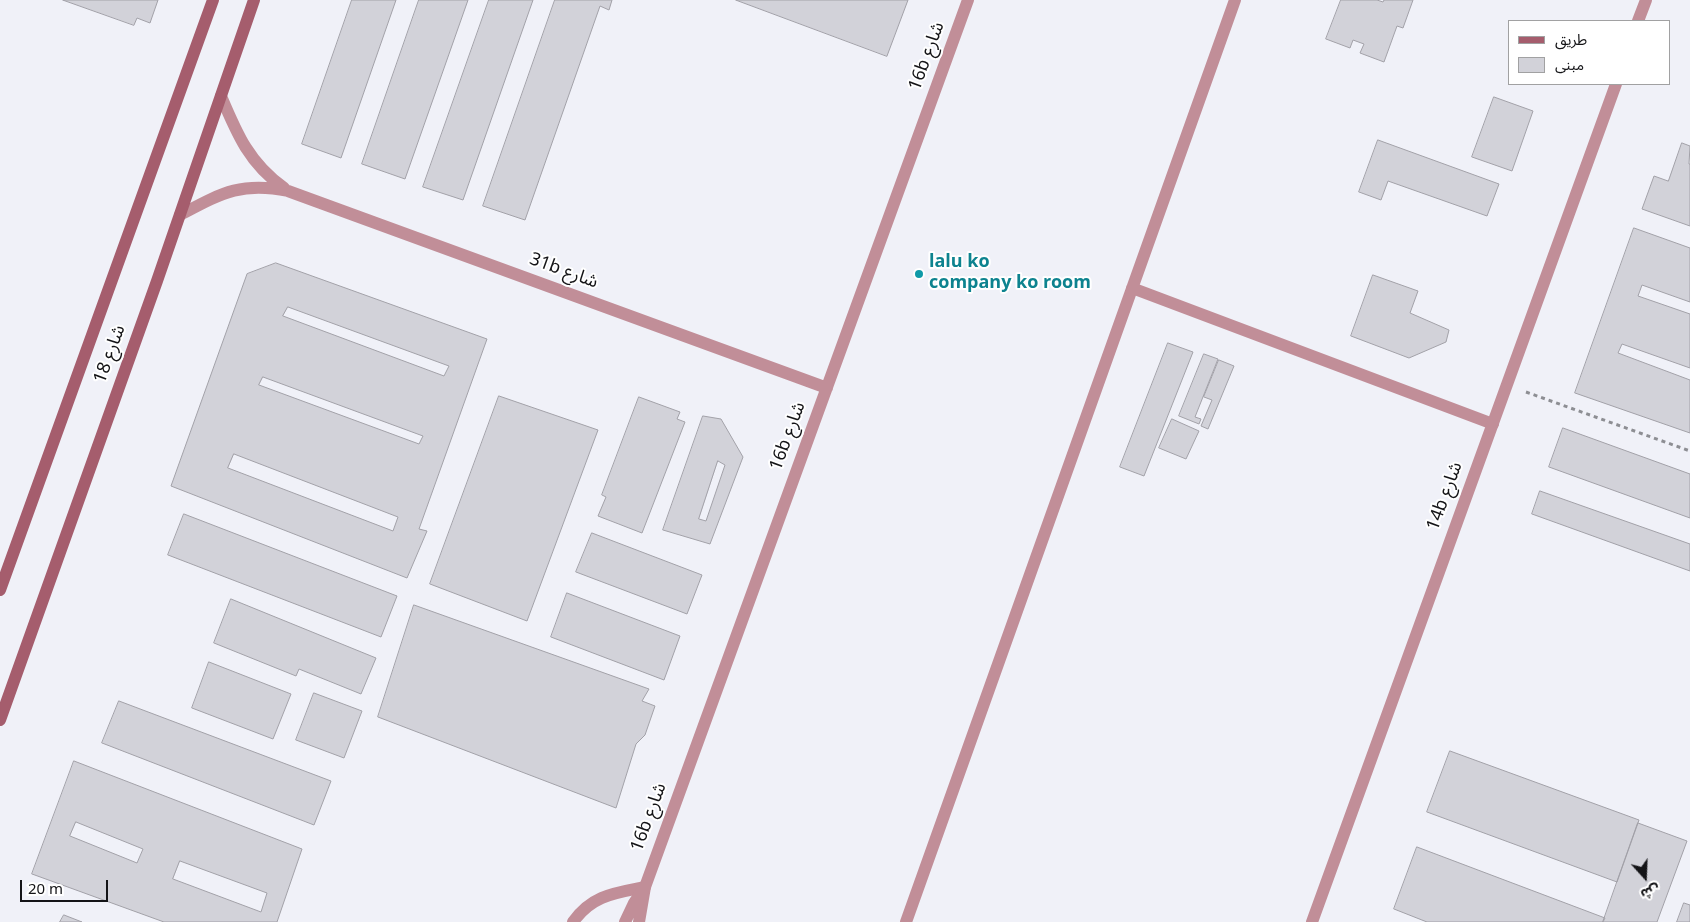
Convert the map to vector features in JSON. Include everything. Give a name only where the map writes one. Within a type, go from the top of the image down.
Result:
[{"type":"street","name":"شارع 18","points":[[0,590],[213,0]]},
{"type":"street","name":"شارع 18","points":[[0,720],[180,215],[254,0]]},
{"type":"street","name":"16b شارع","points":[[645,887],[968,0]]},
{"type":"street","points":[[906,922],[1235,0]]},
{"type":"street","points":[[1638,20],[1646,0]]},
{"type":"street","name":"14b شارع","points":[[1312,922],[1616,85]]},
{"type":"street","name":"31b شارع","points":[[221,96],[241,142],[250,156],[261,170],[288,191]]},
{"type":"street","name":"31b شارع","points":[[180,215],[230,191],[249,187],[269,187],[288,191],[827,388]]},
{"type":"street","points":[[1132,288],[1492,424]]},
{"type":"street","points":[[572,922],[580,912],[601,897],[645,887]]},
{"type":"street","points":[[625,922],[634,903],[645,887]]},
{"type":"street","points":[[639,922],[645,887]]},
{"type":"path","points":[[1507,385],[1690,451]]},
{"type":"building","points":[[63,0],[158,0],[150,23],[137,18],[134,25]]},
{"type":"building","points":[[352,0],[396,0],[341,158],[302,144]]},
{"type":"building","points":[[419,0],[468,0],[405,179],[362,164]]},
{"type":"building","points":[[489,0],[533,0],[463,200],[423,187]]},
{"type":"building","points":[[555,0],[612,0],[609,10],[600,6],[525,220],[483,206]]},
{"type":"building","points":[[736,0],[908,0],[887,56]]},
{"type":"building","points":[[1341,0],[1377,0],[1383,2],[1384,0],[1413,0],[1403,28],[1397,26],[1384,62],[1360,53],[1364,44],[1353,40],[1350,48],[1326,39]]},
{"type":"building","points":[[1494,97],[1533,111],[1512,171],[1472,157]]},
{"type":"building","points":[[1378,140],[1499,184],[1487,216],[1388,181],[1381,200],[1359,192]]},
{"type":"building","points":[[1682,143],[1690,146],[1690,226],[1642,209],[1654,176],[1668,181]]},
{"type":"building","points":[[1634,228],[1690,248],[1690,302],[1642,285],[1638,296],[1690,314],[1690,368],[1622,344],[1618,353],[1690,380],[1690,433],[1575,393]]},
{"type":"building","points":[[276,263],[487,339],[419,529],[427,531],[407,578],[171,486],[247,274]],"holes":[[[288,307],[449,366],[444,376],[283,316]],[[263,377],[423,436],[419,444],[259,385]],[[234,454],[398,517],[393,531],[228,468]]]},
{"type":"building","points":[[1373,275],[1418,291],[1410,313],[1449,330],[1446,342],[1409,358],[1351,336]]},
{"type":"building","points":[[1168,343],[1193,352],[1144,476],[1120,467]]},
{"type":"building","points":[[1204,354],[1218,359],[1195,417],[1201,419],[1199,424],[1179,416]]},
{"type":"building","points":[[1219,360],[1234,366],[1208,429],[1201,426],[1212,400],[1204,397]]},
{"type":"building","points":[[499,396],[598,430],[527,621],[430,584]]},
{"type":"building","points":[[639,397],[680,412],[677,419],[685,422],[642,533],[598,516],[606,497],[602,495]]},
{"type":"building","points":[[703,416],[721,419],[743,457],[710,544],[663,530]],"holes":[[[718,461],[725,465],[706,521],[699,519]]]},
{"type":"building","points":[[1172,419],[1199,431],[1186,459],[1159,448]]},
{"type":"building","points":[[1563,428],[1690,474],[1690,518],[1549,467]]},
{"type":"building","points":[[1540,491],[1690,544],[1690,571],[1532,514]]},
{"type":"building","points":[[184,514],[397,596],[381,637],[168,555]]},
{"type":"building","points":[[592,533],[702,575],[687,614],[576,572]]},
{"type":"building","points":[[567,593],[680,636],[664,680],[551,637]]},
{"type":"building","points":[[231,599],[376,658],[361,694],[299,669],[296,676],[214,643]]},
{"type":"building","points":[[414,605],[649,689],[642,701],[655,706],[645,735],[636,744],[616,808],[378,717]]},
{"type":"building","points":[[209,662],[291,694],[273,739],[192,708]]},
{"type":"building","points":[[314,693],[362,711],[344,758],[296,740]]},
{"type":"building","points":[[119,701],[331,781],[314,825],[102,743]]},
{"type":"building","points":[[1450,751],[1639,820],[1617,882],[1427,812]]},
{"type":"building","points":[[74,761],[302,849],[277,922],[164,922],[32,874]],"holes":[[[76,822],[143,849],[137,863],[70,836]],[[180,861],[267,893],[261,912],[173,879]]]},
{"type":"building","points":[[1638,823],[1687,841],[1657,922],[1603,922]]},
{"type":"building","points":[[1417,847],[1605,918],[1603,922],[1427,922],[1394,909]]},
{"type":"building","points":[[1684,903],[1690,905],[1690,922],[1677,922]]},
{"type":"building","points":[[64,915],[82,922],[60,922]]},
{"type":"place","name":"lalu ko company ko room","points":[[919,274]]}]
